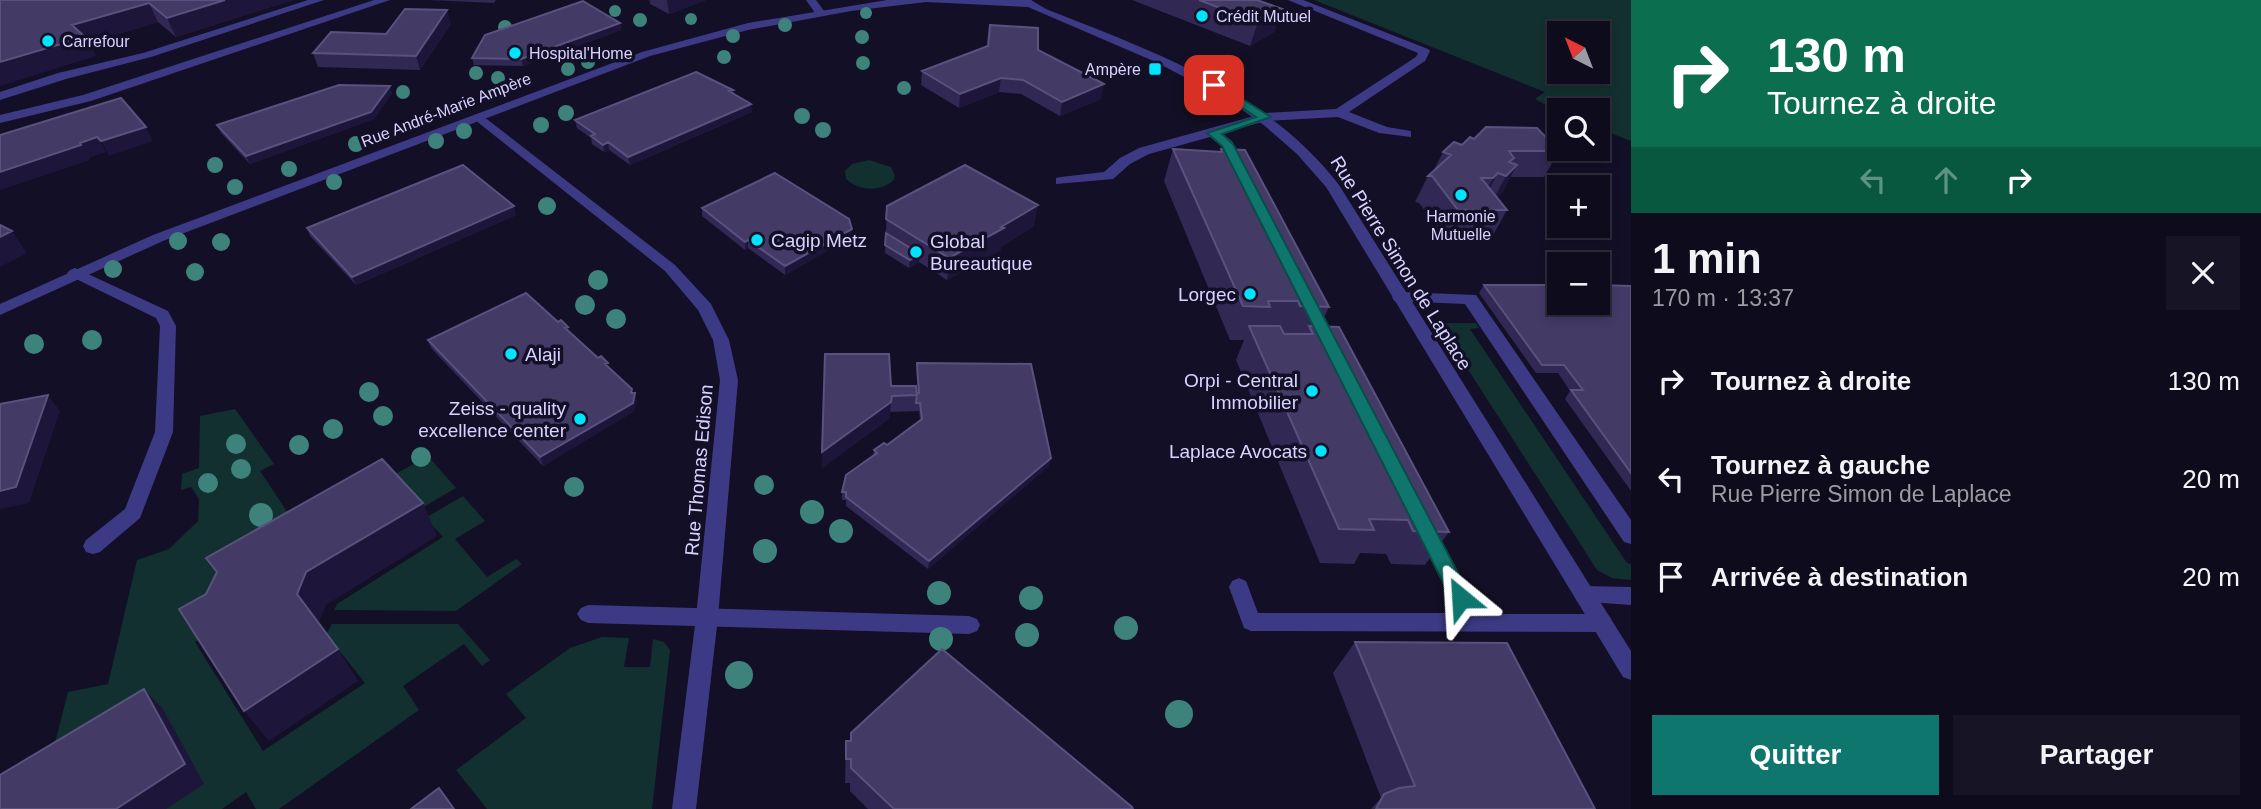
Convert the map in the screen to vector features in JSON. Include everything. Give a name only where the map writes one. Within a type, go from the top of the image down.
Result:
[{"type":"street","points":[[0,96],[62,76],[147,55],[319,0]]},
{"type":"street","points":[[0,119],[87,98],[385,0]]},
{"type":"street","name":"Rue André-Marie Ampère","points":[[0,310],[75,273],[158,237],[676,45],[815,6],[922,0]]},
{"type":"street","points":[[929,0],[1026,2]]},
{"type":"street","points":[[1293,0],[1424,51],[1421,59],[1339,113]]},
{"type":"street","name":"Rue Pierre Simon de Laplace","points":[[1026,2],[1194,74],[1265,117],[1310,158],[1332,185],[1631,670]]},
{"type":"street","points":[[1061,181],[1108,176],[1125,161],[1144,151],[1265,117],[1339,113],[1384,130],[1406,134]]},
{"type":"street","name":"Rue Thomas Edison","points":[[479,117],[670,268],[705,308],[721,340],[729,380],[707,617],[684,809]]},
{"type":"street","points":[[1213,133],[1227,144],[1251,192]]},
{"type":"street","points":[[1108,176],[1109,192]]},
{"type":"street","points":[[75,273],[162,315],[169,326],[164,432],[133,513],[93,546]]},
{"type":"street","points":[[1458,282],[1631,536]]},
{"type":"street","points":[[1400,297],[1469,299]]},
{"type":"street","points":[[1416,511],[1474,623]]},
{"type":"street","points":[[1239,587],[1251,622],[1602,623]]},
{"type":"street","points":[[1584,595],[1631,596]]},
{"type":"street","points":[[588,614],[969,625]]},
{"type":"green space","points":[[1314,0],[1631,0],[1631,141],[1610,133],[1610,98],[1547,98],[1547,106],[1535,99],[1545,92]]},
{"type":"green space","points":[[869,160],[891,167],[895,176],[893,181],[882,187],[869,189],[846,179],[845,171],[852,164]]},
{"type":"green space","points":[[1445,323],[1476,323],[1479,328],[1470,329],[1627,563],[1631,564],[1631,580],[1612,578],[1597,570],[1440,326]]},
{"type":"green space","points":[[235,409],[274,464],[260,471],[298,528],[428,456],[456,488],[195,642],[263,751],[365,683],[326,634],[332,624],[458,624],[490,660],[482,666],[464,644],[403,686],[419,710],[279,809],[256,809],[246,792],[222,809],[0,809],[47,774],[68,692],[108,684],[137,560],[169,549],[198,521],[199,499],[191,487],[181,490],[182,474],[199,468],[200,416]]},
{"type":"green space","points":[[463,496],[485,521],[455,539],[487,577],[516,559],[522,564],[456,611],[334,610],[337,604],[443,537],[425,518]]},
{"type":"green space","points":[[602,637],[629,638],[624,667],[650,667],[653,639],[664,642],[670,650],[652,809],[487,809],[456,770],[526,718],[506,694],[570,648]]},
{"type":"building","points":[[0,0],[225,0],[167,18],[149,3],[72,25],[85,37],[0,62]]},
{"type":"building","points":[[1199,0],[1257,0],[1282,9],[1258,22]]},
{"type":"building","points":[[583,1],[620,23],[521,59],[472,58],[485,35]]},
{"type":"building","points":[[405,9],[447,10],[416,56],[313,53],[331,32],[386,34]]},
{"type":"building","points":[[990,25],[1038,28],[1038,50],[1104,84],[1062,102],[1023,80],[1001,78],[960,94],[922,71],[988,46]]},
{"type":"building","points":[[696,72],[733,90],[729,91],[751,104],[628,157],[608,142],[603,145],[591,136],[595,134],[575,120]]},
{"type":"building","points":[[339,85],[390,86],[371,112],[246,156],[217,125]]},
{"type":"building","points":[[121,98],[146,127],[101,141],[97,137],[0,172],[0,135]]},
{"type":"building","points":[[1486,127],[1537,128],[1547,138],[1547,151],[1509,151],[1514,158],[1509,162],[1517,165],[1506,176],[1498,173],[1493,178],[1481,178],[1507,210],[1458,210],[1432,176],[1428,176],[1451,155],[1443,152],[1454,142],[1462,145],[1470,137],[1474,139]]},
{"type":"building","points":[[1173,149],[1222,152],[1221,149],[1245,150],[1329,307],[1300,306],[1298,301],[1268,301],[1270,307],[1243,306]]},
{"type":"building","points":[[463,165],[514,206],[352,277],[307,228]]},
{"type":"building","points":[[965,165],[1038,205],[1001,227],[1004,228],[949,258],[886,219],[887,206]]},
{"type":"building","points":[[775,173],[849,219],[852,229],[785,266],[748,240],[745,242],[702,208]]},
{"type":"building","points":[[0,225],[12,231],[0,237]]},
{"type":"building","points":[[886,233],[920,254],[910,260],[885,245]]},
{"type":"building","points":[[1484,285],[1547,285],[1547,315],[1610,315],[1610,285],[1631,286],[1631,473],[1571,390],[1583,390],[1564,365],[1542,365]]},
{"type":"building","points":[[526,293],[558,322],[561,320],[568,327],[565,328],[598,358],[601,356],[608,363],[605,364],[632,389],[631,393],[635,393],[633,403],[540,457],[428,340]]},
{"type":"building","points":[[1249,326],[1280,326],[1284,334],[1313,334],[1309,326],[1339,327],[1449,532],[1413,531],[1408,520],[1369,519],[1374,530],[1339,529]]},
{"type":"building","points":[[825,354],[889,354],[891,386],[916,386],[917,395],[892,396],[891,402],[822,452]]},
{"type":"building","points":[[917,363],[1031,364],[1051,458],[929,561],[846,497],[846,492],[842,492],[846,475],[877,453],[874,450],[884,443],[887,445],[922,419],[920,403],[916,403],[919,393]]},
{"type":"building","points":[[48,395],[16,487],[0,491],[0,404]]},
{"type":"building","points":[[382,459],[423,503],[306,572],[297,594],[338,649],[244,711],[179,609],[206,594],[217,572],[206,558]]},
{"type":"building","points":[[1355,642],[1507,643],[1595,809],[1376,809],[1384,794],[1415,786]]},
{"type":"building","points":[[942,649],[1133,809],[894,809],[851,768],[851,759],[846,759],[846,741],[851,741],[851,733]]},
{"type":"building","points":[[144,689],[185,764],[116,809],[0,809],[0,775]]},
{"type":"building","points":[[439,788],[454,809],[411,809]]},
{"type":"place","name":"Crédit Mutuel","points":[[1202,16]]},
{"type":"place","name":"Carrefour","points":[[48,41]]},
{"type":"place","name":"Hospital'Home","points":[[515,53]]},
{"type":"place","name":"Ampère","points":[[1155,69]]},
{"type":"place","name":"Harmonie Mutuelle","points":[[1461,195]]},
{"type":"place","name":"Cagip Metz","points":[[757,240]]},
{"type":"place","name":"Global Bureautique","points":[[916,252]]},
{"type":"place","name":"Lorgec","points":[[1250,294]]},
{"type":"place","name":"Alaji","points":[[511,354]]},
{"type":"place","name":"Orpi - Central Immobilier","points":[[1312,391]]},
{"type":"place","name":"Zeiss - quality excellence center","points":[[580,419]]},
{"type":"place","name":"Laplace Avocats","points":[[1321,451]]},
{"type":"route","points":[[1214,85],[1265,117],[1213,133],[1227,144],[1461,598]]}]
